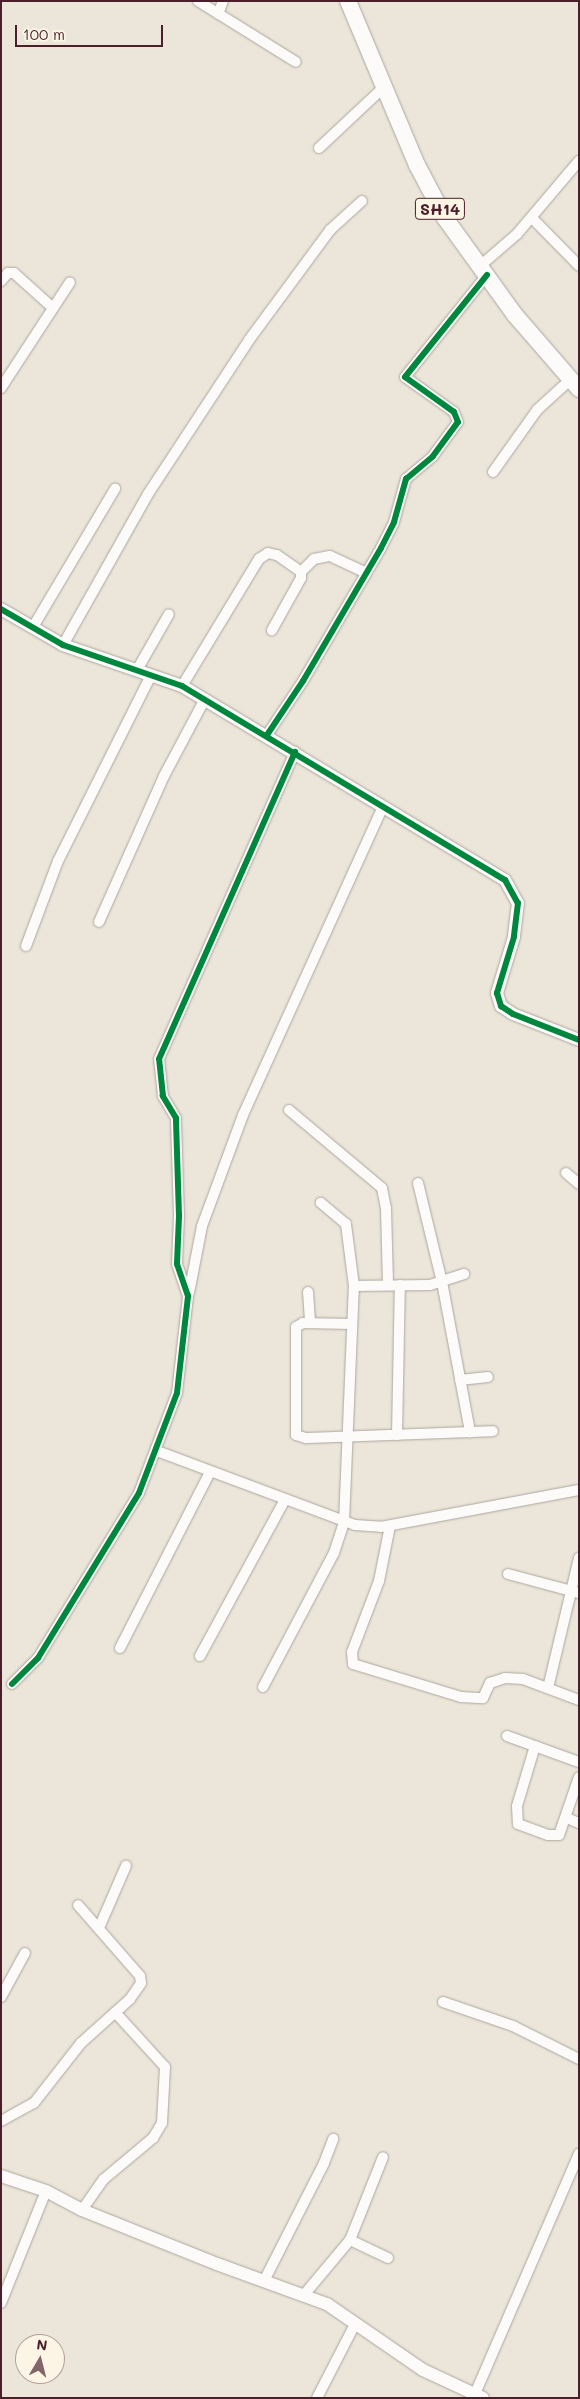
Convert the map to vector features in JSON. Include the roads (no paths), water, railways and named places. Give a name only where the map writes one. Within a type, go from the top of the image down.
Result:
[{"type":"main road","name":"SH14","points":[[348,1],[417,165],[445,218],[515,315],[575,384]]},
{"type":"street","points":[[198,1],[296,62]]},
{"type":"street","points":[[218,14],[223,1]]},
{"type":"street","points":[[319,148],[384,87]]},
{"type":"street","points":[[267,735],[303,682],[394,522],[406,479],[433,456],[458,422],[454,412],[410,383],[405,377],[406,372],[484,270],[532,218],[579,161]]},
{"type":"street","points":[[63,645],[148,494],[249,340],[330,230],[362,202]]},
{"type":"street","points":[[532,218],[579,266]]},
{"type":"street","points":[[1,281],[8,273],[14,273],[53,308]]},
{"type":"street","points":[[1,388],[70,282]]},
{"type":"street","points":[[493,472],[537,410],[575,384]]},
{"type":"street","points":[[33,627],[115,489]]},
{"type":"street","points":[[182,686],[259,559],[273,554],[300,572]]},
{"type":"street","points":[[272,630],[299,585],[300,572],[314,560],[330,556],[366,573]]},
{"type":"street","points":[[1,609],[63,645],[182,686],[295,752],[382,809],[505,880],[518,903],[514,937],[498,993],[501,1006],[513,1014],[579,1040]]},
{"type":"street","points":[[137,670],[169,614]]},
{"type":"street","points":[[26,946],[58,860],[151,675]]},
{"type":"street","points":[[99,922],[164,776],[205,699]]},
{"type":"street","points":[[188,1296],[177,1264],[179,1216],[176,1118],[164,1096],[159,1059],[295,752]]},
{"type":"street","points":[[12,1684],[38,1658],[139,1493],[157,1451],[178,1393],[188,1296],[200,1234],[243,1115],[382,809]]},
{"type":"street","points":[[289,1110],[382,1188],[386,1208],[388,1285]]},
{"type":"street","points":[[566,1173],[579,1184]]},
{"type":"street","points":[[418,1183],[442,1282],[470,1432]]},
{"type":"street","points":[[263,1687],[334,1553],[344,1522],[354,1286],[346,1224],[321,1203]]},
{"type":"street","points":[[354,1286],[442,1282],[464,1274]]},
{"type":"street","points":[[397,1434],[400,1285]]},
{"type":"street","points":[[308,1292],[310,1323]]},
{"type":"street","points":[[352,1324],[299,1324],[294,1332],[295,1432],[300,1437],[493,1431]]},
{"type":"street","points":[[460,1380],[488,1377]]},
{"type":"street","points":[[157,1451],[284,1501],[355,1525],[390,1526],[579,1490]]},
{"type":"street","points":[[120,1648],[210,1472]]},
{"type":"street","points":[[200,1656],[284,1501]]},
{"type":"street","points":[[390,1526],[376,1590],[352,1652],[353,1664],[424,1687],[474,1699],[483,1698],[496,1679],[523,1679],[579,1700]]},
{"type":"street","points":[[548,1688],[575,1591],[579,1558]]},
{"type":"street","points":[[508,1574],[575,1591]]},
{"type":"street","points":[[507,1736],[579,1762]]},
{"type":"street","points":[[535,1746],[517,1806],[518,1824],[554,1836],[563,1830],[579,1777]]},
{"type":"street","points":[[567,1818],[579,1823]]},
{"type":"street","points":[[98,1928],[126,1866]]},
{"type":"street","points":[[1,2121],[34,2103],[81,2042],[134,1995],[140,1976],[78,1905]]},
{"type":"street","points":[[1,1997],[25,1953]]},
{"type":"street","points":[[443,2002],[520,2029],[579,2059]]},
{"type":"street","points":[[82,2210],[104,2179],[153,2138],[162,2123],[165,2067],[115,2012]]},
{"type":"street","points":[[264,2281],[324,2163],[333,2139]]},
{"type":"street","points":[[1,2176],[46,2191],[82,2210],[327,2304],[423,2370],[479,2396],[579,2154]]},
{"type":"street","points":[[303,2296],[350,2240],[383,2157]]},
{"type":"street","points":[[1,2303],[46,2191]]},
{"type":"street","points":[[350,2240],[388,2258]]},
{"type":"street","points":[[318,2398],[355,2324]]}]
